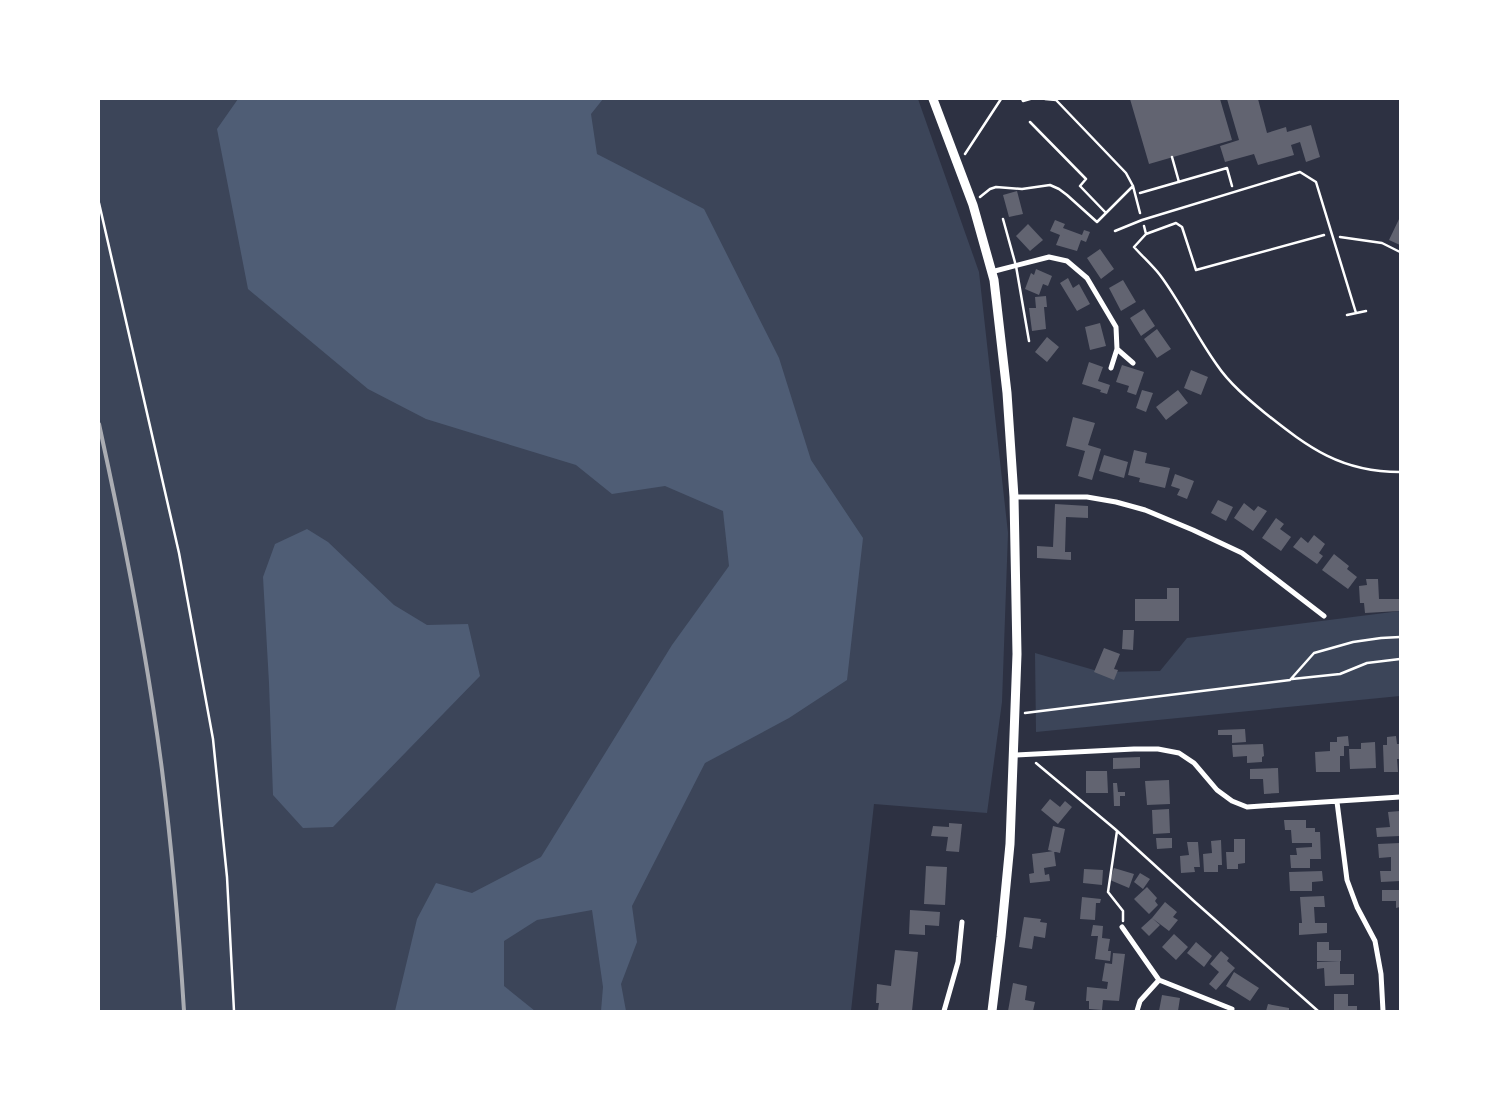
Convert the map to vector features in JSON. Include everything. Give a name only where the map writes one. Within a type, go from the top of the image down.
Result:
[{"type":"main road","points":[[933,99],[973,205],[991,272],[1007,393],[1014,497],[1018,654],[1016,714],[1010,844],[992,1011]]},
{"type":"street","points":[[991,272],[1049,257],[1067,261],[1086,278],[1116,326],[1117,349],[1111,368]]},
{"type":"street","points":[[1117,349],[1133,363]]},
{"type":"street","points":[[1014,497],[1086,497],[1116,502],[1144,510],[1242,553],[1324,616]]},
{"type":"street","points":[[1014,755],[1158,749],[1179,753],[1194,763],[1217,790],[1232,801],[1247,807],[1400,797]]},
{"type":"street","points":[[1337,802],[1347,880],[1357,907],[1375,941],[1381,974],[1383,1011]]},
{"type":"street","points":[[944,1011],[958,962],[962,922]]},
{"type":"street","points":[[1122,927],[1159,980],[1232,1010]]},
{"type":"street","points":[[1137,1011],[1140,1001],[1159,980]]},
{"type":"lane","points":[[1115,231],[1142,220],[1300,172],[1316,182],[1356,313]]},
{"type":"lane","points":[[1004,219],[1016,266],[1029,341]]},
{"type":"lane","points":[[1348,315],[1366,310]]},
{"type":"path","points":[[1022,99],[1023,102],[1030,99]]},
{"type":"path","points":[[1045,99],[1056,100],[1126,173],[1133,186],[1146,234]]},
{"type":"path","points":[[963,157],[999,100]]},
{"type":"path","points":[[1030,122],[1086,179],[1080,186],[1106,213]]},
{"type":"path","points":[[1172,157],[1179,182]]},
{"type":"path","points":[[1140,193],[1227,168],[1234,192]]},
{"type":"path","points":[[977,200],[990,189],[996,187],[1022,189],[1050,186],[1059,189],[1067,195],[1097,222],[1133,186]]},
{"type":"path","points":[[99,203],[179,553],[212,739],[227,877],[234,1011]]},
{"type":"path","points":[[1400,252],[1382,243],[1324,235],[1196,270],[1182,227],[1176,223],[1146,234],[1134,248],[1159,274],[1217,366],[1232,384],[1253,403],[1313,449],[1334,460],[1368,469],[1400,472]]},
{"type":"path","points":[[1290,680],[1314,653],[1353,642],[1400,637]]},
{"type":"path","points":[[1016,714],[1340,674],[1368,663],[1400,659]]},
{"type":"path","points":[[1026,755],[1117,831],[1318,1011]]},
{"type":"path","points":[[1117,831],[1108,892],[1123,911],[1122,927]]},
{"type":"shaded area","points":[[99,99],[918,99],[979,272],[1008,533],[1002,702],[987,813],[874,804],[851,1011],[99,1011]]},
{"type":"shaded area","points":[[238,99],[603,99],[591,114],[597,154],[704,209],[779,358],[811,460],[863,538],[847,680],[789,718],[705,763],[632,906],[637,942],[621,984],[626,1011],[601,1011],[603,987],[592,910],[537,920],[504,941],[504,986],[535,1011],[395,1011],[417,919],[436,883],[472,893],[541,857],[672,645],[729,566],[723,511],[665,486],[612,494],[576,465],[426,419],[368,389],[248,289],[217,129]]},
{"type":"shaded area","points":[[307,529],[328,542],[394,605],[427,625],[468,624],[480,676],[333,827],[303,828],[273,795],[263,577],[275,544]]},
{"type":"shaded area","points":[[1400,611],[1400,696],[1036,732],[1035,653],[1101,672],[1160,671],[1187,638]]},
{"type":"building","points":[[1130,99],[1220,99],[1232,140],[1149,164]]},
{"type":"building","points":[[1227,99],[1258,99],[1267,133],[1286,127],[1287,132],[1311,125],[1320,157],[1306,162],[1300,142],[1291,145],[1294,155],[1258,165],[1254,154],[1225,162],[1220,146],[1239,140]]},
{"type":"building","points":[[1017,191],[1023,214],[1009,217],[1003,195]]},
{"type":"building","points":[[1400,217],[1400,245],[1389,240]]},
{"type":"building","points":[[1055,220],[1065,224],[1063,228],[1082,235],[1084,230],[1090,232],[1086,242],[1081,240],[1077,251],[1056,245],[1060,235],[1050,231]]},
{"type":"building","points":[[1028,224],[1043,240],[1030,251],[1016,236]]},
{"type":"building","points":[[1100,249],[1114,269],[1101,279],[1087,258]]},
{"type":"building","points":[[1036,269],[1052,276],[1048,286],[1043,284],[1039,295],[1025,289],[1031,273],[1034,275]]},
{"type":"building","points":[[1068,278],[1073,288],[1079,284],[1090,304],[1077,311],[1060,283]]},
{"type":"building","points":[[1123,280],[1136,302],[1121,311],[1109,288]]},
{"type":"building","points":[[1046,296],[1047,307],[1044,307],[1046,329],[1032,331],[1029,308],[1036,308],[1035,297]]},
{"type":"building","points":[[1144,309],[1155,326],[1141,336],[1130,318]]},
{"type":"building","points":[[1100,323],[1106,346],[1090,350],[1085,327]]},
{"type":"building","points":[[1157,329],[1171,349],[1157,358],[1144,339]]},
{"type":"building","points":[[1047,337],[1059,347],[1047,362],[1035,352]]},
{"type":"building","points":[[1089,362],[1103,367],[1098,381],[1110,385],[1107,394],[1082,384]]},
{"type":"building","points":[[1122,365],[1144,372],[1136,395],[1127,392],[1129,386],[1116,382]]},
{"type":"building","points":[[1191,370],[1208,377],[1201,395],[1184,388]]},
{"type":"building","points":[[1142,390],[1153,393],[1146,412],[1136,408]]},
{"type":"building","points":[[1178,390],[1188,403],[1166,420],[1156,407]]},
{"type":"building","points":[[1073,417],[1095,423],[1088,445],[1101,449],[1092,480],[1078,476],[1085,451],[1066,446]]},
{"type":"building","points":[[1134,450],[1147,453],[1145,463],[1170,468],[1165,488],[1139,482],[1140,478],[1128,475]]},
{"type":"building","points":[[1104,455],[1128,462],[1124,478],[1099,471]]},
{"type":"building","points":[[1175,474],[1194,481],[1187,499],[1177,495],[1180,489],[1171,486]]},
{"type":"building","points":[[1218,500],[1233,507],[1226,521],[1211,513]]},
{"type":"building","points":[[1244,503],[1254,511],[1258,506],[1267,511],[1253,531],[1234,518]]},
{"type":"building","points":[[1055,504],[1088,506],[1088,518],[1066,517],[1065,552],[1071,552],[1071,560],[1037,558],[1037,546],[1053,547]]},
{"type":"building","points":[[1276,518],[1284,524],[1280,529],[1291,537],[1281,551],[1262,538]]},
{"type":"building","points":[[1314,535],[1325,544],[1319,553],[1323,556],[1317,564],[1293,547],[1301,537],[1308,543]]},
{"type":"building","points":[[1334,554],[1349,566],[1347,569],[1357,577],[1348,589],[1322,570]]},
{"type":"building","points":[[1366,579],[1378,579],[1379,599],[1399,599],[1399,611],[1365,613],[1364,603],[1360,603],[1359,586],[1367,585]]},
{"type":"building","points":[[1167,588],[1179,588],[1179,621],[1135,621],[1135,599],[1167,599]]},
{"type":"building","points":[[1123,630],[1134,630],[1133,650],[1122,649]]},
{"type":"building","points":[[1104,648],[1120,654],[1114,669],[1118,670],[1114,680],[1094,672]]},
{"type":"building","points":[[1245,729],[1246,742],[1232,743],[1232,735],[1218,735],[1218,730]]},
{"type":"building","points":[[1348,736],[1349,746],[1344,746],[1344,756],[1340,756],[1340,772],[1316,772],[1315,752],[1330,751],[1330,742],[1337,742],[1337,737]]},
{"type":"building","points":[[1396,736],[1397,744],[1400,744],[1400,759],[1397,759],[1398,772],[1384,772],[1383,745],[1387,745],[1387,737]]},
{"type":"building","points":[[1375,742],[1376,768],[1350,769],[1349,749],[1361,749],[1361,743]]},
{"type":"building","points":[[1263,744],[1264,756],[1262,757],[1262,762],[1247,763],[1247,756],[1233,757],[1232,745]]},
{"type":"building","points":[[1140,757],[1140,768],[1113,769],[1113,758]]},
{"type":"building","points":[[1278,768],[1279,793],[1264,794],[1263,779],[1250,779],[1250,769]]},
{"type":"building","points":[[1086,771],[1107,771],[1108,793],[1086,793]]},
{"type":"building","points":[[1169,780],[1170,804],[1147,805],[1145,781]]},
{"type":"building","points":[[1113,783],[1117,783],[1118,792],[1125,792],[1125,796],[1120,796],[1120,806],[1114,806]]},
{"type":"building","points":[[1050,799],[1060,807],[1065,801],[1072,807],[1058,824],[1041,810]]},
{"type":"building","points":[[1169,809],[1170,833],[1153,834],[1152,810]]},
{"type":"building","points":[[1400,811],[1400,836],[1377,837],[1376,828],[1390,827],[1388,812]]},
{"type":"building","points":[[1284,820],[1306,820],[1306,828],[1315,828],[1315,832],[1320,832],[1321,859],[1310,859],[1310,868],[1291,868],[1290,855],[1297,855],[1296,848],[1312,847],[1312,843],[1292,843],[1291,830],[1285,830]]},
{"type":"building","points":[[949,823],[962,824],[959,852],[946,851],[948,837],[931,836],[933,826],[949,827]]},
{"type":"building","points":[[1053,826],[1065,829],[1060,853],[1048,850]]},
{"type":"building","points":[[1156,838],[1172,838],[1172,848],[1157,849]]},
{"type":"building","points":[[1234,839],[1245,839],[1245,863],[1238,864],[1238,869],[1227,869],[1226,852],[1234,852]]},
{"type":"building","points":[[1221,840],[1222,865],[1218,865],[1218,872],[1204,872],[1203,854],[1212,853],[1211,841]]},
{"type":"building","points":[[1187,842],[1198,842],[1200,867],[1194,867],[1195,872],[1181,873],[1180,856],[1189,855]]},
{"type":"building","points":[[1400,843],[1400,881],[1381,882],[1380,871],[1391,871],[1391,857],[1379,858],[1378,844]]},
{"type":"building","points":[[1054,851],[1056,866],[1044,868],[1045,875],[1049,874],[1050,881],[1030,883],[1029,874],[1034,873],[1032,854]]},
{"type":"building","points":[[926,866],[947,867],[945,905],[924,904]]},
{"type":"building","points":[[1114,868],[1134,874],[1129,888],[1110,880]]},
{"type":"building","points":[[1084,869],[1103,870],[1102,885],[1083,883]]},
{"type":"building","points":[[1322,871],[1323,881],[1312,882],[1312,891],[1290,891],[1289,872]]},
{"type":"building","points":[[1140,873],[1150,879],[1143,889],[1134,882]]},
{"type":"building","points":[[1147,887],[1157,898],[1155,901],[1158,905],[1149,914],[1134,899]]},
{"type":"building","points":[[1382,890],[1400,890],[1400,907],[1396,908],[1396,901],[1382,901]]},
{"type":"building","points":[[1324,896],[1325,907],[1314,907],[1315,923],[1327,923],[1327,933],[1299,935],[1299,923],[1302,923],[1300,897]]},
{"type":"building","points":[[1082,897],[1101,899],[1100,903],[1096,903],[1095,920],[1080,919]]},
{"type":"building","points":[[1165,902],[1177,912],[1173,917],[1178,920],[1169,931],[1152,918]]},
{"type":"building","points":[[910,910],[940,912],[939,926],[925,925],[925,935],[909,934]]},
{"type":"building","points":[[1024,917],[1041,919],[1040,922],[1047,923],[1045,938],[1034,936],[1032,949],[1019,947]]},
{"type":"building","points":[[1152,918],[1160,925],[1149,936],[1141,928]]},
{"type":"building","points":[[1093,925],[1103,926],[1102,938],[1110,939],[1108,951],[1111,951],[1110,961],[1095,959],[1098,936],[1091,936]]},
{"type":"building","points":[[1174,934],[1188,947],[1176,960],[1162,947]]},
{"type":"building","points":[[1196,942],[1212,956],[1204,967],[1187,953]]},
{"type":"building","points":[[1317,942],[1329,942],[1329,950],[1341,950],[1341,961],[1317,961]]},
{"type":"building","points":[[895,950],[918,952],[912,1011],[878,1011],[879,1003],[876,1003],[877,984],[891,986]]},
{"type":"building","points":[[1221,951],[1229,958],[1227,961],[1235,968],[1216,990],[1209,984],[1219,972],[1210,964]]},
{"type":"building","points":[[1113,953],[1125,954],[1119,1001],[1103,1000],[1102,1010],[1089,1009],[1089,1001],[1086,1001],[1087,987],[1107,989],[1108,982],[1102,981],[1105,963],[1112,964]]},
{"type":"building","points":[[1340,961],[1340,974],[1354,974],[1354,985],[1325,986],[1324,968],[1317,969],[1317,962]]},
{"type":"building","points":[[1234,972],[1259,988],[1250,1001],[1226,986]]},
{"type":"building","points":[[1013,983],[1027,986],[1025,1000],[1035,1002],[1033,1011],[1008,1011]]},
{"type":"building","points":[[1334,994],[1348,994],[1348,1006],[1357,1006],[1357,1011],[1334,1011]]},
{"type":"building","points":[[1162,995],[1180,998],[1178,1011],[1159,1011]]},
{"type":"building","points":[[1268,1004],[1289,1008],[1289,1011],[1266,1011]]},
{"type":"railway","points":[[99,424],[134,596],[156,727],[172,860],[184,1011]]}]
